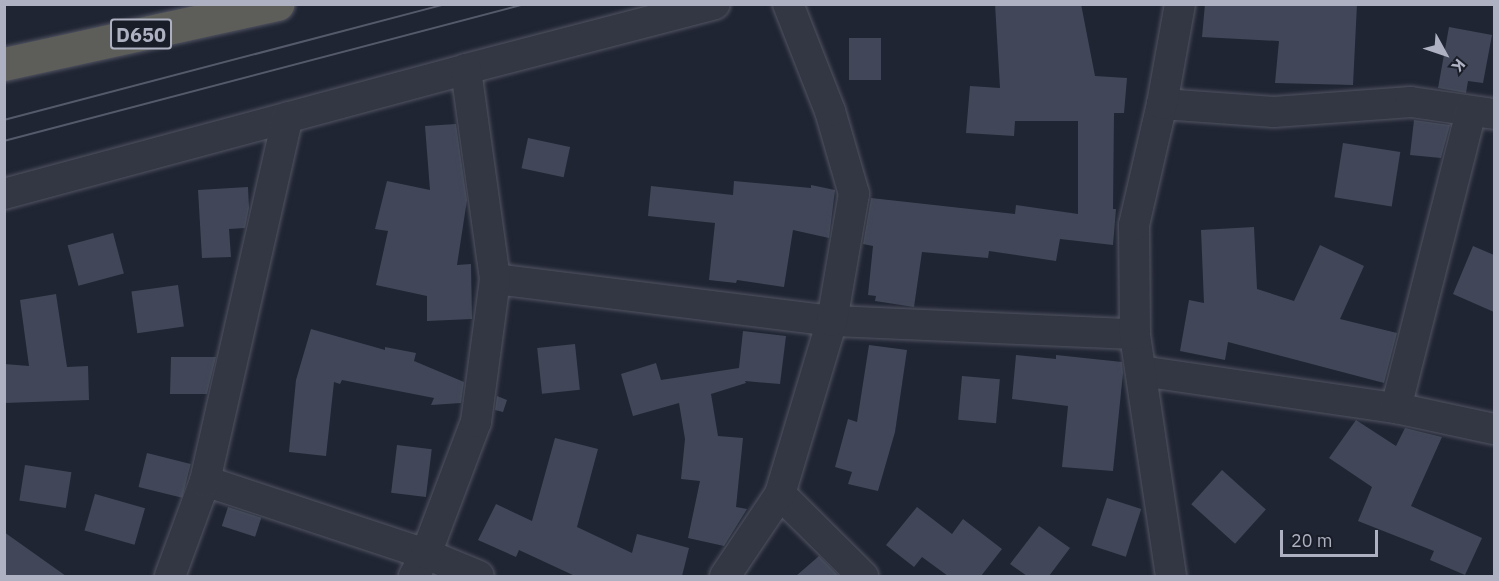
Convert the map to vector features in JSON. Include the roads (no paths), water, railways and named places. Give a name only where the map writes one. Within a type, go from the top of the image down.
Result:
[{"type":"highway","name":"D650","points":[[4,64],[278,4]]},
{"type":"street","points":[[4,194],[715,4]]},
{"type":"street","points":[[725,576],[780,494],[832,321],[854,194],[830,111],[788,4]]},
{"type":"street","points":[[1171,576],[1135,334],[1134,225],[1162,104],[1180,4]]},
{"type":"street","points":[[420,565],[476,423],[495,279],[466,69]]},
{"type":"street","points":[[1162,104],[1274,112],[1411,102],[1483,112],[1396,408]]},
{"type":"street","points":[[170,576],[205,481],[288,117]]},
{"type":"street","points":[[495,279],[832,321],[1135,334]]},
{"type":"street","points":[[1141,371],[1396,408],[1494,429]]},
{"type":"street","points":[[205,481],[420,565],[479,576]]},
{"type":"street","points":[[780,494],[863,576]]},
{"type":"tram line","points":[[4,120],[446,4]]},
{"type":"tram line","points":[[4,141],[525,4]]}]
